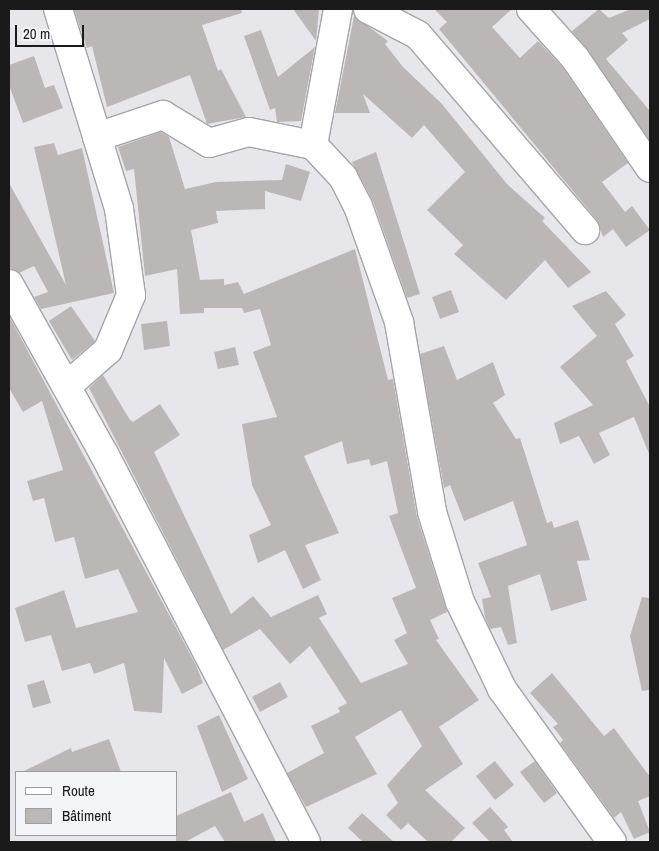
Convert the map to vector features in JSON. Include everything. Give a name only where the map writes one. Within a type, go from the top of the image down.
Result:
[{"type":"street","points":[[58,9],[118,210],[131,295],[108,350],[67,386]]},
{"type":"street","points":[[313,145],[338,9]]},
{"type":"street","points":[[368,9],[416,22],[585,230]]},
{"type":"street","points":[[530,9],[575,58],[650,168]]},
{"type":"street","points":[[97,137],[163,115],[210,142],[249,132],[313,145],[343,177],[358,206],[399,322],[432,512],[468,621],[502,689],[612,842]]},
{"type":"street","points":[[9,284],[67,386],[306,842]]},
{"type":"building","points":[[74,9],[241,9],[242,13],[202,25],[218,71],[221,69],[246,117],[207,124],[190,75],[107,107],[92,46],[87,48]]},
{"type":"building","points":[[293,9],[319,9],[316,41]]},
{"type":"building","points":[[434,9],[512,9],[492,27],[520,58],[538,41],[563,68],[628,163],[602,182],[625,212],[632,206],[650,230],[626,247],[613,229],[603,237],[597,220],[439,29],[447,22]]},
{"type":"building","points":[[599,9],[609,18],[631,9],[650,9],[650,19],[622,33],[628,40],[606,59],[650,111],[650,141],[572,31]]},
{"type":"building","points":[[354,16],[388,41],[385,44],[403,67],[442,104],[507,184],[545,218],[542,221],[591,272],[568,288],[545,260],[506,300],[454,254],[463,245],[427,210],[465,172],[424,125],[412,138],[363,94],[370,113],[335,113]]},
{"type":"building","points":[[261,30],[278,77],[315,47],[301,121],[277,122],[275,108],[270,110],[244,36]]},
{"type":"building","points":[[34,56],[45,88],[54,85],[63,108],[23,123],[9,85],[9,65]]},
{"type":"building","points":[[161,132],[169,137],[185,189],[216,182],[282,180],[286,164],[310,172],[301,201],[265,191],[265,209],[216,211],[218,223],[191,230],[200,280],[224,279],[224,285],[238,282],[244,294],[355,249],[388,380],[393,379],[417,517],[447,612],[430,620],[439,639],[436,640],[479,700],[439,727],[463,764],[425,790],[465,828],[451,842],[428,842],[408,823],[401,830],[386,815],[398,803],[387,785],[422,746],[401,710],[355,737],[377,774],[306,807],[287,773],[324,753],[311,726],[340,712],[338,708],[347,703],[310,646],[290,664],[260,629],[223,650],[89,388],[103,375],[133,422],[160,404],[180,435],[154,452],[231,614],[253,596],[271,617],[318,595],[327,614],[319,618],[361,683],[408,664],[394,640],[407,633],[392,598],[416,588],[389,516],[398,513],[387,461],[371,466],[369,459],[347,464],[342,441],[304,456],[339,533],[305,545],[321,580],[303,589],[285,550],[258,563],[249,535],[271,525],[252,485],[242,424],[277,417],[253,352],[271,345],[260,309],[244,313],[242,308],[204,308],[204,313],[180,314],[177,269],[145,276],[134,169],[126,171],[118,147]]},
{"type":"building","points":[[54,143],[58,155],[82,148],[114,293],[41,309],[34,297],[48,292],[34,266],[19,273],[9,268],[9,183],[66,285],[34,147]]},
{"type":"building","points":[[376,152],[420,294],[407,298],[373,201],[352,162]]},
{"type":"building","points":[[451,290],[459,312],[440,319],[432,297]]},
{"type":"building","points":[[606,291],[626,315],[615,324],[634,356],[626,361],[650,407],[650,456],[634,417],[599,433],[610,455],[594,464],[579,436],[560,444],[554,423],[593,405],[560,367],[597,336],[572,306]]},
{"type":"building","points":[[71,306],[95,341],[72,360],[49,321]]},
{"type":"building","points":[[9,316],[196,665],[203,683],[182,694],[164,658],[162,713],[134,711],[124,663],[94,674],[90,663],[62,671],[51,635],[25,642],[15,608],[64,590],[76,628],[138,612],[118,569],[85,579],[74,537],[55,542],[44,498],[33,501],[27,481],[63,470],[42,401],[23,412],[9,388]]},
{"type":"building","points":[[167,321],[170,346],[144,350],[141,324]]},
{"type":"building","points":[[444,346],[457,380],[493,362],[505,395],[493,403],[516,439],[520,438],[547,523],[552,521],[554,528],[578,520],[590,560],[577,561],[587,600],[551,611],[540,574],[508,586],[517,643],[508,645],[501,627],[490,629],[485,617],[482,599],[491,597],[478,563],[527,545],[513,501],[464,521],[450,485],[444,488],[420,354]]},
{"type":"building","points":[[235,347],[239,365],[218,369],[214,352]]},
{"type":"building","points":[[642,597],[650,598],[650,690],[642,691],[630,636]]},
{"type":"building","points":[[552,673],[604,736],[614,728],[650,777],[650,796],[638,801],[650,832],[634,839],[621,812],[614,818],[560,743],[563,740],[553,727],[558,724],[530,693]]},
{"type":"building","points":[[44,680],[51,703],[33,708],[27,685]]},
{"type":"building","points":[[280,682],[288,697],[260,712],[252,697]]},
{"type":"building","points":[[219,715],[248,779],[222,792],[197,726]]},
{"type":"building","points":[[109,739],[121,771],[24,771],[71,748],[72,752]]},
{"type":"building","points":[[495,761],[514,785],[495,800],[476,776]]},
{"type":"building","points":[[535,761],[557,793],[544,803],[520,772]]},
{"type":"building","points":[[231,792],[244,822],[263,813],[276,842],[225,842],[215,826],[185,842],[176,842],[176,836],[178,836],[178,815]]},
{"type":"building","points":[[490,807],[508,827],[504,830],[513,842],[490,842],[472,823]]},
{"type":"building","points":[[362,813],[394,842],[363,842],[348,828]]}]
